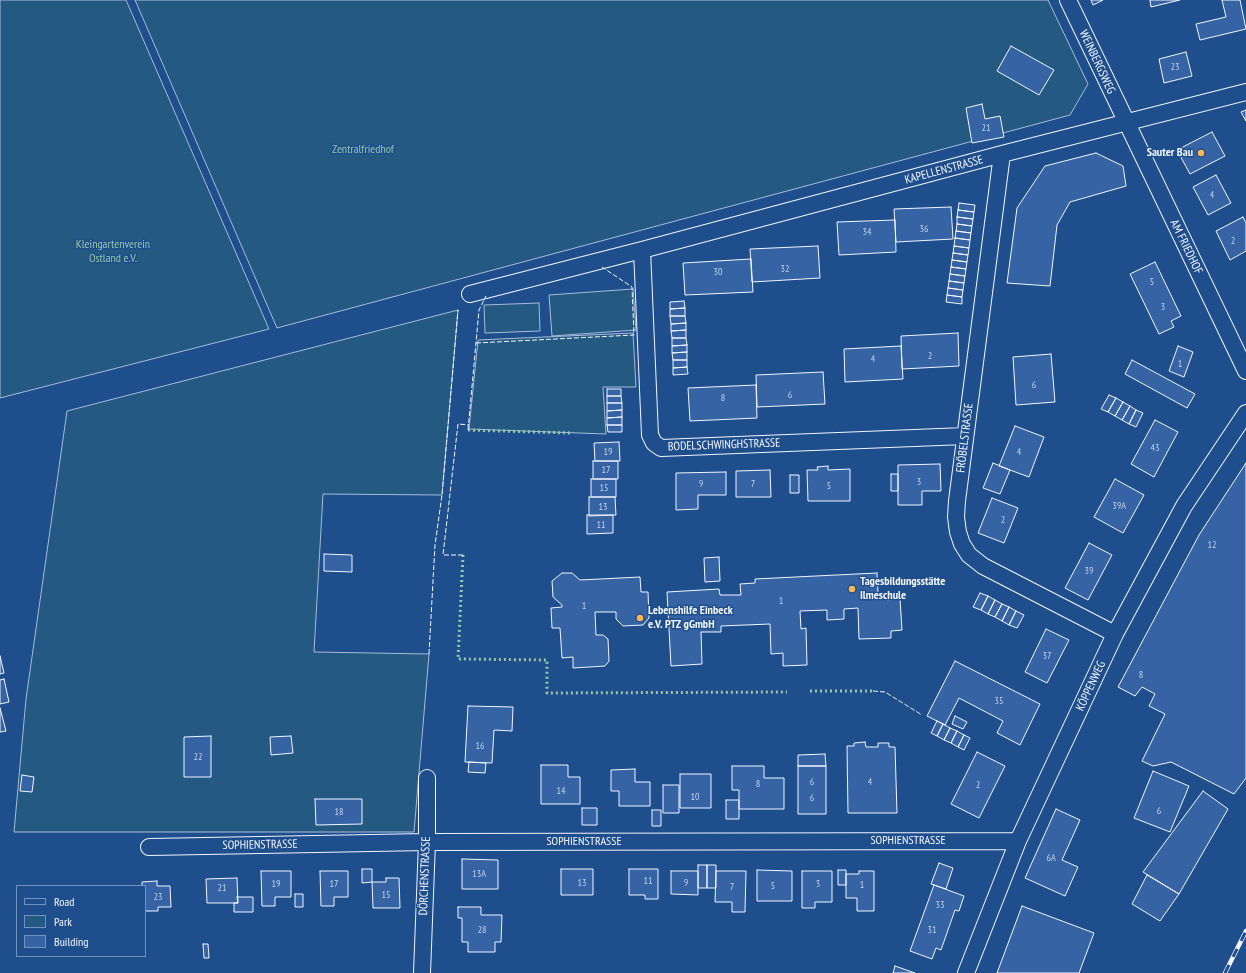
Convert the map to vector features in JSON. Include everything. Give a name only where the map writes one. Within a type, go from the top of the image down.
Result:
[{"type":"street","name":"WEINBERGSWEG","points":[[1068,0],[1126,123]]},
{"type":"street","name":"KAPELLENSTRASSE","points":[[470,294],[642,250],[1002,154],[1246,92]]},
{"type":"street","name":"AM FRIEDHOF","points":[[1126,123],[1246,372]]},
{"type":"street","name":"FRÖBELSTRASSE","points":[[1002,154],[957,501],[956,517],[960,538],[969,555],[983,566],[1115,634]]},
{"type":"street","name":"BODELSCHWINGHSTRASSE","points":[[642,250],[650,435],[654,443],[662,448],[965,436]]},
{"type":"street","name":"KÖPPENWEG","points":[[966,973],[1018,841],[1115,634],[1184,506],[1246,413]]},
{"type":"street","name":"DÖRCHENSTRASSE","points":[[422,973],[427,842],[426,778]]},
{"type":"street","name":"SOPHIENSTRASSE","points":[[149,847],[427,842],[1018,841]]},
{"type":"green space","name":"Kleingartenverein Ostland e.V.","points":[[0,0],[126,0],[269,329],[0,398]]},
{"type":"green space","name":"Zentralfriedhof","points":[[135,0],[1048,0],[1088,84],[1070,115],[277,328]]},
{"type":"green space","points":[[633,289],[636,330],[552,336],[549,295]]},
{"type":"green space","points":[[539,303],[540,331],[485,333],[484,305]]},
{"type":"green space","points":[[458,310],[442,495],[323,494],[314,652],[429,654],[414,832],[14,832],[26,699],[67,411]]},
{"type":"green space","points":[[633,333],[636,387],[603,387],[606,434],[469,429],[478,340]]},
{"type":"building","points":[[1091,0],[1103,0],[1093,5]]},
{"type":"building","points":[[1150,0],[1180,0],[1151,7]]},
{"type":"building","points":[[1222,0],[1240,0],[1246,29],[1200,40],[1196,24],[1226,17]]},
{"type":"building","points":[[1011,46],[1054,70],[1039,95],[997,71]]},
{"type":"building","points":[[1186,52],[1192,76],[1164,83],[1159,59]]},
{"type":"building","points":[[982,104],[985,119],[1000,116],[1004,137],[972,143],[966,108]]},
{"type":"building","points":[[1246,110],[1246,121],[1241,112]]},
{"type":"building","name":"Sauter Bau","points":[[1212,132],[1225,156],[1190,174],[1177,150]]},
{"type":"building","points":[[1096,153],[1123,166],[1126,186],[1070,202],[1057,225],[1050,286],[1007,283],[1017,208],[1045,166]]},
{"type":"building","points":[[1216,175],[1231,203],[1208,215],[1193,187]]},
{"type":"building","points":[[959,203],[975,205],[974,212],[958,210]]},
{"type":"building","points":[[951,207],[953,239],[896,242],[894,209]]},
{"type":"building","points":[[958,210],[974,212],[973,219],[957,217]]},
{"type":"building","points":[[957,217],[973,219],[972,226],[957,224]]},
{"type":"building","points":[[1243,217],[1246,223],[1246,251],[1230,260],[1216,231]]},
{"type":"building","points":[[895,220],[896,252],[839,255],[837,222]]},
{"type":"building","points":[[957,224],[972,226],[971,233],[956,231]]},
{"type":"building","points":[[956,231],[971,233],[970,240],[955,238]]},
{"type":"building","points":[[955,238],[970,240],[969,248],[954,246]]},
{"type":"building","points":[[818,246],[820,278],[752,282],[750,249]]},
{"type":"building","points":[[954,246],[969,248],[968,255],[953,253]]},
{"type":"building","points":[[953,253],[968,255],[967,262],[952,260]]},
{"type":"building","points":[[751,259],[753,292],[685,295],[683,263]]},
{"type":"building","points":[[952,260],[967,262],[966,269],[951,267]]},
{"type":"building","points":[[1155,262],[1181,316],[1171,321],[1174,327],[1159,334],[1130,274]]},
{"type":"building","points":[[951,267],[966,269],[965,276],[950,274]]},
{"type":"building","points":[[950,274],[965,276],[964,283],[949,281]]},
{"type":"building","points":[[949,281],[964,283],[963,290],[948,288]]},
{"type":"building","points":[[948,288],[963,290],[962,297],[947,295]]},
{"type":"building","points":[[947,295],[962,297],[962,304],[946,302]]},
{"type":"building","points":[[684,301],[685,308],[670,309],[670,302]]},
{"type":"building","points":[[685,308],[685,316],[670,316],[670,309]]},
{"type":"building","points":[[670,316],[685,316],[686,323],[671,324]]},
{"type":"building","points":[[686,323],[686,330],[671,331],[671,324]]},
{"type":"building","points":[[686,330],[686,338],[672,338],[671,331]]},
{"type":"building","points":[[958,333],[959,366],[902,369],[901,336]]},
{"type":"building","points":[[672,338],[686,338],[687,345],[672,346]]},
{"type":"building","points":[[687,345],[687,352],[672,353],[672,346]]},
{"type":"building","points":[[901,346],[903,379],[845,382],[844,349]]},
{"type":"building","points":[[1178,346],[1193,352],[1184,377],[1169,371]]},
{"type":"building","points":[[687,352],[687,360],[673,360],[672,353]]},
{"type":"building","points":[[1051,354],[1055,402],[1016,405],[1013,357]]},
{"type":"building","points":[[673,360],[687,360],[687,367],[673,368]]},
{"type":"building","points":[[1132,360],[1195,394],[1187,408],[1125,374]]},
{"type":"building","points":[[687,367],[688,374],[673,375],[673,368]]},
{"type":"building","points":[[823,372],[825,404],[757,407],[756,375]]},
{"type":"building","points":[[756,385],[757,418],[690,421],[688,388]]},
{"type":"building","points":[[607,389],[621,389],[621,396],[607,396]]},
{"type":"building","points":[[1109,395],[1116,398],[1108,412],[1101,409]]},
{"type":"building","points":[[607,396],[621,396],[622,403],[607,403]]},
{"type":"building","points":[[1116,398],[1123,402],[1115,416],[1108,412]]},
{"type":"building","points":[[1123,402],[1130,406],[1122,420],[1115,416]]},
{"type":"building","points":[[607,403],[622,403],[622,410],[607,411]]},
{"type":"building","points":[[1130,406],[1136,410],[1129,424],[1122,420]]},
{"type":"building","points":[[622,410],[622,417],[607,418],[607,411]]},
{"type":"building","points":[[1136,410],[1143,413],[1136,427],[1129,424]]},
{"type":"building","points":[[622,417],[622,425],[607,425],[607,418]]},
{"type":"building","points":[[1155,420],[1178,432],[1154,477],[1131,464]]},
{"type":"building","points":[[607,425],[622,425],[622,432],[608,432]]},
{"type":"building","points":[[1015,426],[1044,437],[1029,477],[999,466]]},
{"type":"building","points":[[619,442],[620,461],[595,461],[594,443]]},
{"type":"building","points":[[593,461],[618,461],[618,479],[593,479]]},
{"type":"building","points":[[993,463],[1010,470],[1000,494],[983,488]]},
{"type":"building","points":[[1246,463],[1246,778],[1234,794],[1171,762],[1153,766],[1142,761],[1165,714],[1149,706],[1155,694],[1142,687],[1135,696],[1118,687],[1199,535]]},
{"type":"building","points":[[940,464],[941,491],[922,491],[922,505],[898,505],[898,465]]},
{"type":"building","points":[[828,466],[828,470],[850,469],[850,501],[808,501],[807,470],[818,470],[817,467]]},
{"type":"building","points":[[770,470],[771,497],[736,497],[736,471]]},
{"type":"building","points":[[726,472],[726,495],[698,495],[698,509],[676,510],[676,473]]},
{"type":"building","points":[[891,474],[898,474],[898,491],[891,491]]},
{"type":"building","points":[[790,475],[799,475],[799,493],[790,493]]},
{"type":"building","points":[[591,479],[616,479],[616,497],[591,497]]},
{"type":"building","points":[[1115,479],[1144,495],[1123,533],[1094,517]]},
{"type":"building","points":[[589,497],[615,497],[616,515],[589,516]]},
{"type":"building","points":[[992,498],[1018,508],[1004,543],[978,533]]},
{"type":"building","points":[[587,515],[613,515],[613,533],[587,534]]},
{"type":"building","points":[[1089,543],[1112,555],[1088,600],[1065,588]]},
{"type":"building","points":[[324,554],[352,555],[352,572],[324,571]]},
{"type":"building","points":[[719,557],[720,581],[705,582],[704,558]]},
{"type":"building","points":[[562,573],[572,573],[580,580],[640,577],[641,592],[648,592],[649,618],[643,625],[623,626],[616,619],[616,612],[595,612],[596,635],[603,635],[608,639],[609,661],[605,666],[573,668],[573,657],[562,658],[560,628],[552,628],[551,608],[562,607],[562,605],[553,597],[552,581]]},
{"type":"building","points":[[877,573],[878,593],[887,593],[887,600],[900,599],[902,630],[891,631],[891,638],[859,639],[858,608],[844,609],[844,619],[827,620],[827,610],[800,611],[801,629],[806,628],[807,665],[783,666],[783,653],[771,654],[770,624],[721,626],[721,632],[701,632],[702,664],[671,666],[667,592],[719,589],[720,595],[741,595],[740,584],[755,583],[755,579]]},
{"type":"building","points":[[980,593],[988,596],[981,610],[973,607]]},
{"type":"building","points":[[988,596],[995,600],[988,614],[981,610]]},
{"type":"building","points":[[995,600],[1002,604],[995,617],[988,614]]},
{"type":"building","points":[[1002,604],[1009,607],[1002,621],[995,617]]},
{"type":"building","points":[[1009,607],[1016,611],[1009,625],[1002,621]]},
{"type":"building","points":[[1016,611],[1024,615],[1017,628],[1009,625]]},
{"type":"building","points":[[1046,629],[1069,640],[1047,683],[1025,672]]},
{"type":"building","points":[[0,656],[4,673],[0,674]]},
{"type":"building","points":[[955,661],[1040,704],[1020,745],[997,733],[1003,721],[959,698],[945,725],[927,716]]},
{"type":"building","points":[[4,679],[9,702],[0,704],[0,680]]},
{"type":"building","points":[[468,706],[513,707],[512,731],[494,730],[492,763],[465,762]]},
{"type":"building","points":[[0,708],[6,731],[0,732]]},
{"type":"building","points":[[955,716],[967,722],[963,729],[952,724]]},
{"type":"building","points":[[937,721],[943,724],[937,736],[931,733]]},
{"type":"building","points":[[943,724],[950,728],[944,740],[937,736]]},
{"type":"building","points":[[950,728],[957,731],[951,743],[944,740]]},
{"type":"building","points":[[957,731],[964,735],[958,747],[951,743]]},
{"type":"building","points":[[964,735],[970,738],[964,750],[958,747]]},
{"type":"building","points":[[211,736],[211,777],[184,777],[184,737]]},
{"type":"building","points":[[291,736],[293,753],[271,755],[270,737]]},
{"type":"building","points":[[865,742],[866,747],[878,747],[878,743],[889,743],[889,747],[895,747],[897,813],[848,813],[847,746],[854,746],[854,743]]},
{"type":"building","points":[[977,752],[1005,766],[979,818],[951,804]]},
{"type":"building","points":[[825,754],[826,766],[798,766],[798,755]]},
{"type":"building","points":[[469,762],[486,763],[485,773],[468,772]]},
{"type":"building","points":[[541,765],[568,765],[568,777],[580,777],[580,804],[541,804]]},
{"type":"building","points":[[732,766],[764,766],[764,778],[784,778],[784,809],[739,809],[739,790],[732,790]]},
{"type":"building","points":[[798,766],[826,766],[826,814],[798,814]]},
{"type":"building","points":[[635,769],[635,782],[650,782],[650,806],[619,806],[619,791],[611,791],[611,770]]},
{"type":"building","points":[[1153,771],[1189,786],[1170,832],[1134,818]]},
{"type":"building","points":[[680,774],[711,774],[711,808],[680,808]]},
{"type":"building","points":[[22,775],[34,777],[32,792],[20,791]]},
{"type":"building","points":[[663,785],[679,785],[679,813],[663,813]]},
{"type":"building","points":[[1203,791],[1228,809],[1179,894],[1143,872]]},
{"type":"building","points":[[315,799],[362,799],[362,824],[316,825]]},
{"type":"building","points":[[726,800],[739,800],[739,819],[726,819]]},
{"type":"building","points":[[582,808],[597,808],[597,825],[582,825]]},
{"type":"building","points":[[1056,809],[1080,820],[1062,860],[1078,867],[1065,896],[1025,878]]},
{"type":"building","points":[[652,810],[661,810],[661,826],[652,826]]},
{"type":"building","points":[[462,859],[498,860],[498,889],[462,889]]},
{"type":"building","points":[[939,863],[953,868],[946,889],[931,884]]},
{"type":"building","points":[[698,865],[707,865],[707,888],[698,888]]},
{"type":"building","points":[[707,865],[716,865],[716,888],[707,888]]},
{"type":"building","points":[[362,869],[372,869],[372,882],[362,883]]},
{"type":"building","points":[[561,869],[593,869],[593,895],[561,895]]},
{"type":"building","points":[[629,869],[658,869],[658,899],[645,899],[645,895],[629,895]]},
{"type":"building","points":[[757,870],[792,871],[792,901],[757,901]]},
{"type":"building","points":[[838,870],[846,870],[846,885],[838,885]]},
{"type":"building","points":[[261,871],[291,871],[291,897],[275,897],[275,906],[262,906]]},
{"type":"building","points":[[320,871],[348,871],[348,897],[334,897],[334,906],[321,906]]},
{"type":"building","points":[[671,871],[698,871],[698,895],[671,894]]},
{"type":"building","points":[[716,871],[746,871],[745,912],[732,912],[732,902],[715,902]]},
{"type":"building","points":[[802,871],[832,871],[832,902],[815,902],[815,908],[802,908]]},
{"type":"building","points":[[859,871],[874,871],[874,911],[857,911],[857,898],[846,898],[846,874],[859,874]]},
{"type":"building","points":[[1147,875],[1179,894],[1160,921],[1132,904]]},
{"type":"building","points":[[237,878],[238,903],[207,903],[206,879]]},
{"type":"building","points":[[386,878],[399,878],[400,908],[373,908],[372,882],[386,882]]},
{"type":"building","points":[[157,881],[157,886],[170,886],[171,907],[158,907],[158,911],[146,911],[146,885],[142,885],[142,882]]},
{"type":"building","points":[[934,885],[964,896],[959,911],[955,910],[941,950],[936,948],[932,959],[910,951]]},
{"type":"building","points":[[295,894],[303,894],[303,907],[295,907]]},
{"type":"building","points":[[237,897],[253,897],[253,912],[234,912],[234,903],[238,903]]},
{"type":"building","points":[[1022,906],[1094,933],[1079,973],[997,973]]},
{"type":"building","points":[[458,907],[481,907],[481,915],[502,915],[501,942],[495,942],[495,952],[468,952],[468,942],[462,942],[462,918],[458,918]]},
{"type":"building","points":[[203,944],[208,944],[209,958],[204,958]]},
{"type":"building","points":[[895,966],[915,973],[893,973]]},
{"type":"railway","points":[[1225,973],[1246,931]]},
{"type":"hedge","points":[[468,430],[570,433]]},
{"type":"hedge","points":[[463,555],[458,659],[547,660],[547,693],[787,692]]},
{"type":"hedge","points":[[810,691],[873,691]]},
{"type":"fence","points":[[476,343],[634,335],[632,287],[602,267]]},
{"type":"fence","points":[[468,430],[479,310],[486,296]]},
{"type":"fence","points":[[429,654],[435,545],[442,495],[458,310]]},
{"type":"fence","points":[[463,555],[443,555],[458,424],[469,425]]},
{"type":"fence","points":[[873,691],[885,692],[922,715]]},
{"type":"place","name":"Sauter Bau","points":[[1201,153]]},
{"type":"place","name":"Tagesbildungsstätte Ilmeschule","points":[[852,589]]},
{"type":"place","name":"Lebenshilfe Einbeck e.V. PTZ gGmbH","points":[[640,618]]}]
